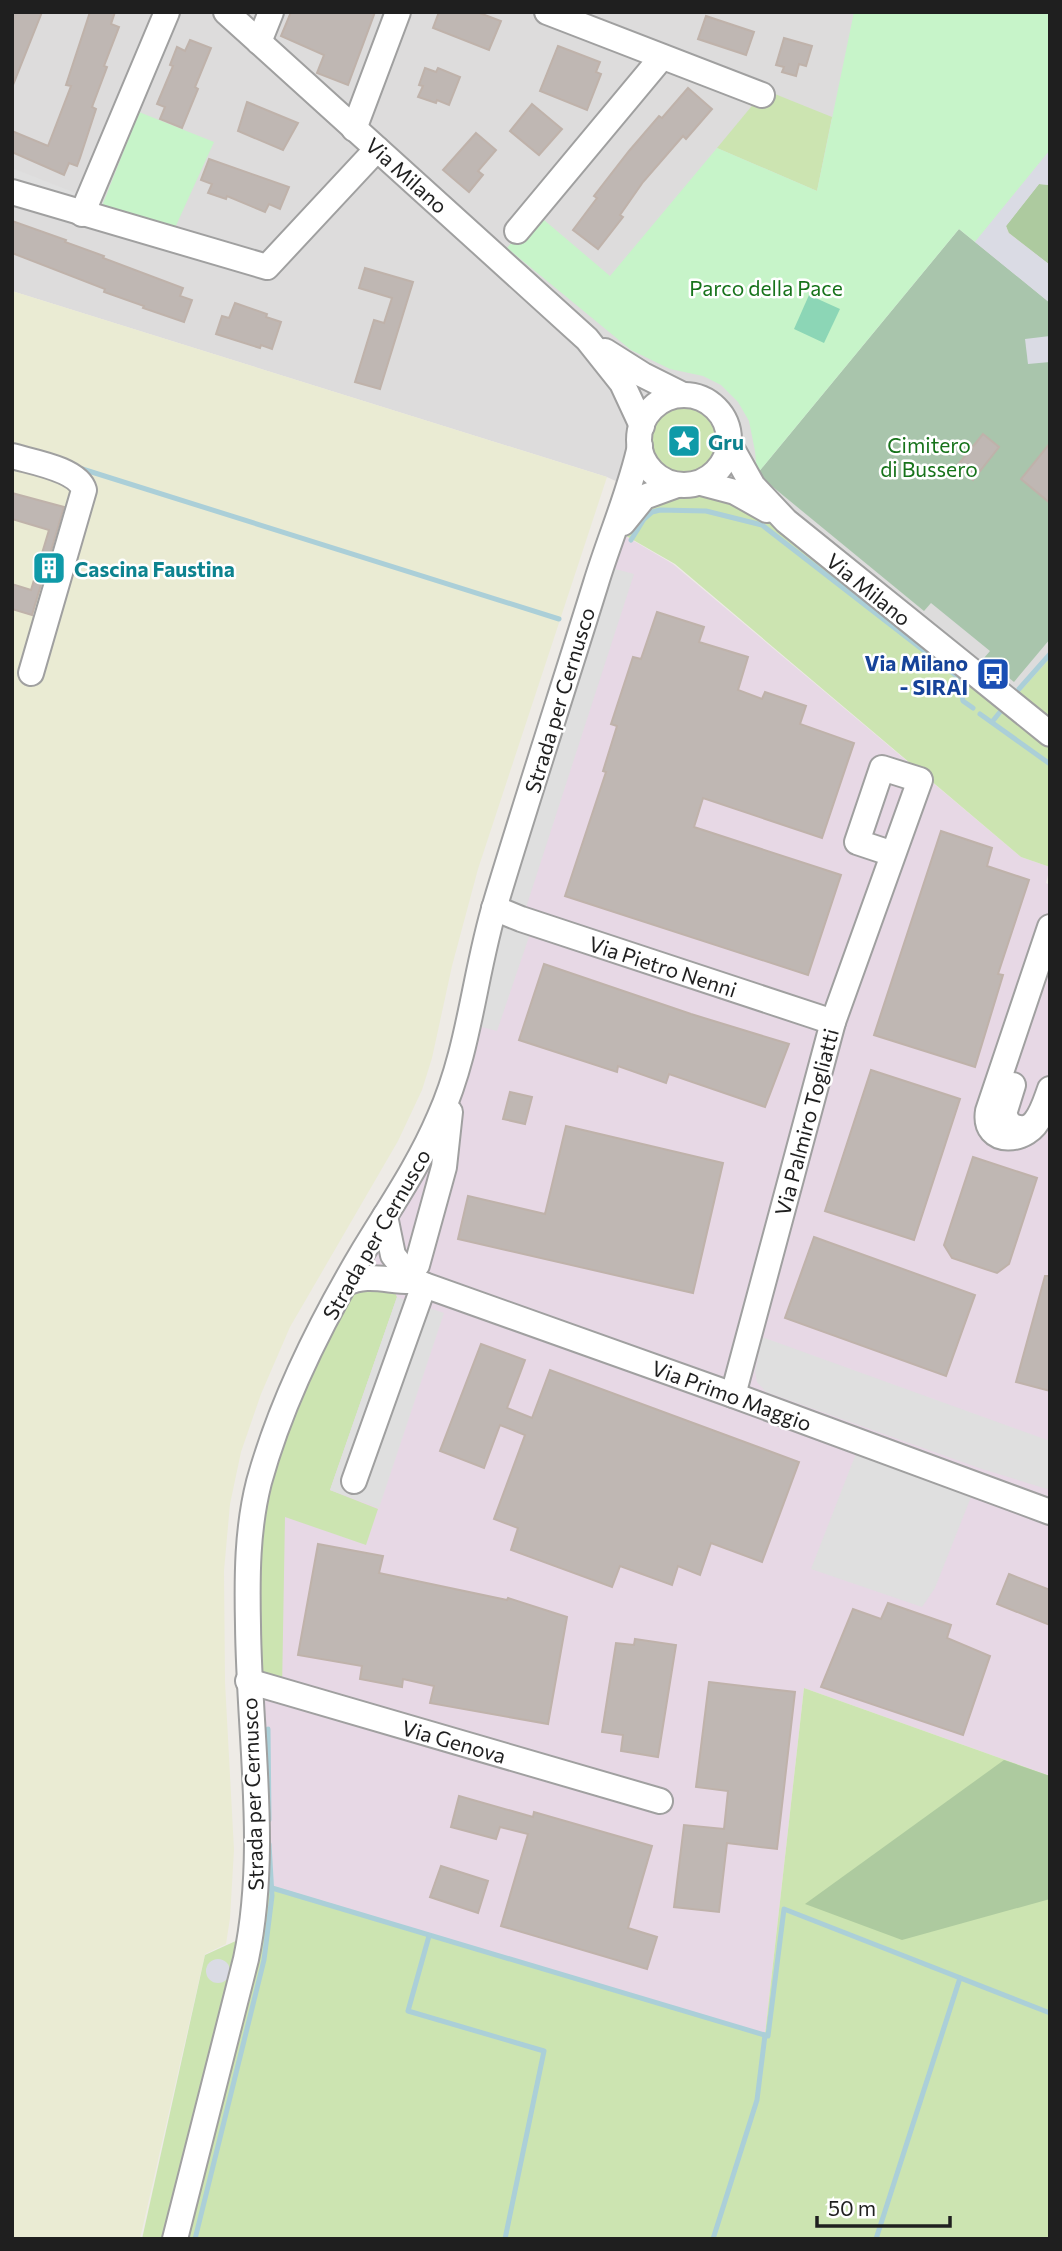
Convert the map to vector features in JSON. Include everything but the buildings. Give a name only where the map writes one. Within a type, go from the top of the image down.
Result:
[{"type":"street","points":[[82,214],[167,12]]},
{"type":"street","name":"Via Milano","points":[[226,12],[587,339],[631,368],[683,395],[700,397],[718,409],[728,427],[730,445],[753,486],[786,521],[1050,734]]},
{"type":"street","points":[[259,43],[271,12]]},
{"type":"street","points":[[354,129],[398,12]]},
{"type":"street","points":[[547,12],[762,95]]},
{"type":"street","points":[[517,231],[663,57]]},
{"type":"street","points":[[12,192],[267,267],[377,149]]},
{"type":"street","name":"Via Milano","points":[[587,339],[622,383],[641,436],[644,461],[654,474],[739,494],[786,521]]},
{"type":"street","points":[[641,436],[648,413],[657,404],[669,397],[683,395]]},
{"type":"street","name":"Strada per Cernusco","points":[[175,2239],[253,1929],[257,1849],[248,1681],[248,1558],[260,1480],[297,1381],[345,1284],[426,1146],[453,1082],[494,908],[641,436]]},
{"type":"street","points":[[689,484],[720,468],[730,445]]},
{"type":"street","points":[[12,456],[70,474],[80,480],[84,490],[31,673]]},
{"type":"street","name":"Strada per Cernusco","points":[[607,551],[629,512],[640,500],[657,491],[689,484]]},
{"type":"street","name":"Via Palmiro Togliatti","points":[[733,1395],[832,1022],[893,854]]},
{"type":"street","name":"Via Pietro Nenni","points":[[494,908],[832,1022]]},
{"type":"street","points":[[1050,927],[988,1111],[987,1121],[996,1134],[1004,1137],[1015,1137],[1031,1130],[1040,1116],[1050,1089]]},
{"type":"street","points":[[1040,1116],[1032,1126],[1019,1129],[1009,1124],[1004,1114],[1050,964]]},
{"type":"street","points":[[354,1481],[418,1277],[444,1167],[453,1082]]},
{"type":"street","points":[[385,1216],[393,1255]]},
{"type":"street","points":[[387,1279],[365,1264],[363,1253],[379,1250],[393,1255],[418,1277]]},
{"type":"street","name":"Via Primo Maggio","points":[[345,1284],[366,1277],[418,1277],[1050,1512]]},
{"type":"street","name":"Via Genova","points":[[248,1681],[660,1801]]},
{"type":"shaded area","points":[[12,12],[1050,12],[1050,739],[652,498],[607,477],[12,291]]},
{"type":"shaded area","points":[[1050,150],[1050,185],[1039,184],[1006,226],[1008,233],[1050,265],[1050,303],[975,242]]},
{"type":"shaded area","points":[[12,168],[78,194],[73,210],[12,192]]},
{"type":"shaded area","points":[[1050,336],[1050,362],[1028,364],[1025,339]]},
{"type":"shaded area","points":[[617,531],[673,564],[1021,857],[1050,867],[1046,883],[1050,885],[1050,1776],[804,1688],[765,2035],[260,1882],[262,1480],[442,1115]]},
{"type":"shaded area","points":[[608,567],[634,574],[522,920],[533,925],[497,1031],[470,1024]]},
{"type":"shaded area","points":[[397,1297],[444,1313],[379,1508],[330,1490]]},
{"type":"shaded area","points":[[762,1337],[1050,1441],[1050,1490],[982,1469],[766,1392],[757,1382],[755,1372]]},
{"type":"shaded area","points":[[857,1451],[971,1497],[935,1588],[922,1607],[811,1569]]},
{"type":"shaded area","points":[[218,1959],[229,1966],[230,1971],[223,1982],[218,1983],[207,1976],[206,1971],[213,1960]]},
{"type":"green space","name":"Parco della Pace","points":[[854,12],[1050,12],[1050,150],[975,242],[959,229],[757,474],[749,421],[738,402],[721,385],[703,376],[670,369],[631,350],[507,248],[537,214],[610,276],[717,148],[817,191]]},
{"type":"green space","points":[[765,90],[832,117],[817,191],[717,148]]},
{"type":"green space","points":[[139,112],[214,142],[174,230],[102,206]]},
{"type":"green space","points":[[1039,184],[1050,185],[1050,265],[1009,233],[1006,226]]},
{"type":"green space","name":"Cimitero di Bussero","points":[[959,229],[1050,303],[1050,639],[1014,682],[984,658],[990,651],[931,603],[924,611],[757,474]]},
{"type":"green space","points":[[12,291],[607,477],[478,869],[422,1090],[398,1141],[290,1327],[261,1394],[241,1452],[230,1504],[224,1571],[225,1682],[234,1850],[230,1918],[226,1944],[205,1954],[140,2239],[12,2239]]},
{"type":"green space","points":[[809,295],[840,309],[824,343],[794,329]]},
{"type":"green space","points":[[684,408],[707,417],[716,440],[707,463],[684,472],[661,463],[652,440],[661,417]]},
{"type":"green space","points":[[704,492],[750,506],[1008,705],[1050,658],[1050,867],[1021,857],[675,564],[621,533],[635,514],[682,494]]},
{"type":"green space","points":[[344,1286],[394,1291],[397,1297],[330,1490],[378,1509],[366,1545],[285,1517],[282,1690],[248,1661],[256,1499]]},
{"type":"green space","points":[[804,1688],[1050,1776],[1050,2239],[186,2239],[260,1882],[765,2035]]},
{"type":"green space","points":[[1004,1760],[1050,1776],[1050,1899],[902,1940],[805,1904]]},
{"type":"green space","points":[[251,1934],[176,2239],[142,2239],[205,1955]]},
{"type":"waterway","points":[[79,468],[559,619]]},
{"type":"waterway","points":[[631,540],[644,519],[652,512],[660,510],[706,511],[762,525],[958,677],[963,701],[973,708]]},
{"type":"waterway","points":[[1019,689],[1050,654]]},
{"type":"waterway","points":[[992,722],[1000,712]]},
{"type":"waterway","points":[[980,714],[1050,764]]},
{"type":"waterway","points":[[268,1729],[269,1820]]},
{"type":"waterway","points":[[195,2239],[264,1960],[272,1896],[269,1844]]},
{"type":"waterway","points":[[272,1888],[768,2036],[784,1909],[1050,2013]]},
{"type":"waterway","points":[[429,1936],[408,2011],[544,2051],[505,2239]]},
{"type":"waterway","points":[[876,2239],[960,1978]]},
{"type":"waterway","points":[[713,2239],[757,2100],[765,2035]]},
{"type":"place","name":"Gru","points":[[684,441]]},
{"type":"place","name":"Cascina Faustina","points":[[49,568]]},
{"type":"place","name":"Via Milano - SIRAI","points":[[993,674]]}]
